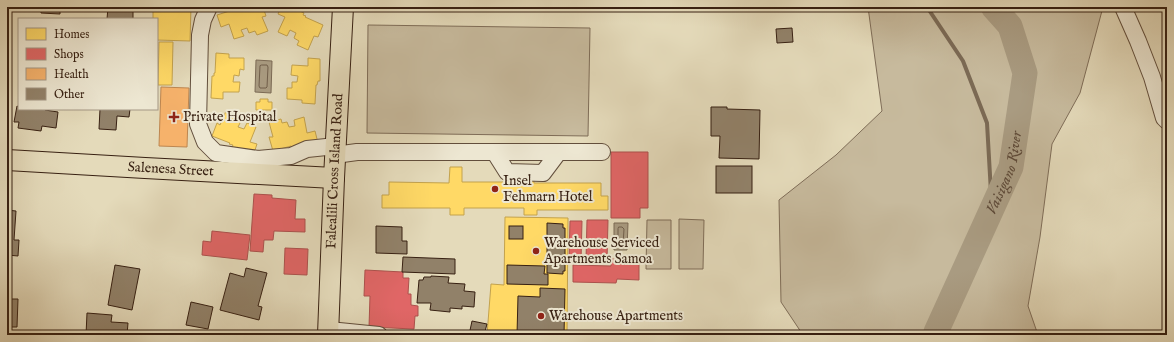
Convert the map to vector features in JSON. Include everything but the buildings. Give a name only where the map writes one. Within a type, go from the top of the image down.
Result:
[{"type":"main road","name":"Falealili Cross Island Road","points":[[328,332],[343,7]]},
{"type":"main road","name":"Salenesa Street","points":[[7,160],[334,178]]},
{"type":"street","points":[[209,7],[203,20],[200,35],[198,124],[205,142],[216,153],[258,159],[291,156],[307,149],[357,152],[602,152]]},
{"type":"street","points":[[1123,7],[1152,77],[1164,118],[1167,121]]},
{"type":"street","points":[[328,332],[379,335]]},
{"type":"shaded area","points":[[868,7],[1103,7],[1080,93],[1052,144],[1040,237],[1028,306],[1038,335],[803,335],[781,302],[779,200],[836,155],[882,111]]},
{"type":"shaded area","points":[[368,25],[590,28],[588,136],[367,133]]},
{"type":"shaded area","points":[[679,219],[704,220],[703,269],[679,269]]},
{"type":"shaded area","points":[[647,220],[671,220],[671,269],[646,269]]},
{"type":"water","points":[[256,60],[272,61],[271,93],[255,92]]},
{"type":"water","points":[[614,223],[628,223],[627,250],[614,250]]},
{"type":"waterway","points":[[927,7],[963,61],[987,123],[992,210]]},
{"type":"waterway","name":"Vaisigano River","points":[[936,335],[936,332],[1011,167],[1025,73],[1010,26],[993,7]]},
{"type":"place","name":"Private Hospital","points":[[174,117]]},
{"type":"place","name":"Insel Fehmarn Hotel","points":[[495,189]]},
{"type":"place","name":"Warehouse Serviced Apartments Samoa","points":[[536,251]]},
{"type":"place","name":"Warehouse Apartments","points":[[541,316]]}]
